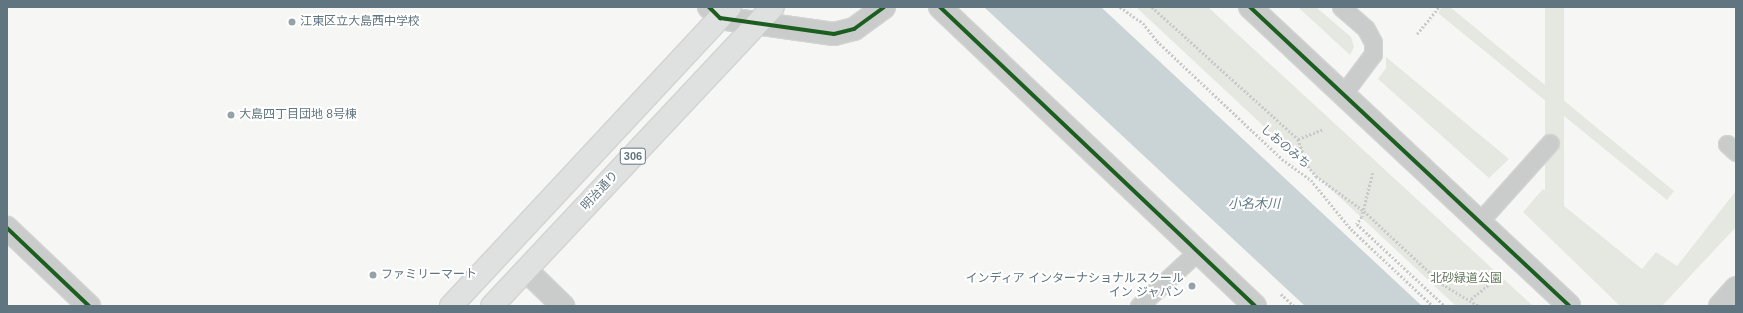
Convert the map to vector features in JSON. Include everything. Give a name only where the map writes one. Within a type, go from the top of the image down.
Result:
[{"type":"main road","name":"明治通り","points":[[492,306],[758,22],[774,7]]},
{"type":"main road","name":"306","points":[[451,306],[720,11]]},
{"type":"street","points":[[720,11],[758,22],[834,34],[854,29],[884,7]]},
{"type":"street","points":[[940,7],[1255,306]]},
{"type":"street","points":[[1250,7],[1569,306]]},
{"type":"street","points":[[7,228],[89,306]]},
{"type":"street","points":[[526,270],[563,306]]},
{"type":"street","points":[[1720,306],[1736,288]]},
{"type":"lane","points":[[1341,7],[1366,29],[1373,42],[1373,54],[1343,94]]},
{"type":"lane","points":[[1479,222],[1550,143]]},
{"type":"lane","points":[[1139,306],[1198,251]]},
{"type":"path","points":[[1152,7],[1298,139],[1308,166],[1316,176],[1364,211],[1442,284],[1471,299],[1479,306]]},
{"type":"path","points":[[1417,34],[1439,7]]},
{"type":"path","points":[[1298,139],[1324,129]]},
{"type":"path","points":[[1373,173],[1364,211],[1356,224],[1445,306]]},
{"type":"path","points":[[1471,299],[1492,282]]},
{"type":"green space","name":"北砂緑道公園","points":[[1136,7],[1208,7],[1533,306],[1456,306]]},
{"type":"green space","points":[[1298,7],[1316,7],[1351,37],[1354,47],[1350,55]]},
{"type":"green space","points":[[1442,7],[1450,7],[1674,191],[1667,200],[1438,13]]},
{"type":"green space","points":[[1545,7],[1564,7],[1564,224],[1545,224]]},
{"type":"green space","points":[[1386,57],[1509,159],[1489,178],[1378,79],[1386,68]]},
{"type":"green space","points":[[1543,189],[1642,269],[1656,252],[1677,266],[1736,191],[1736,227],[1662,306],[1620,306],[1523,212]]},
{"type":"water","name":"小名木川","points":[[984,7],[1101,7],[1422,306],[1305,306]]},
{"type":"cycle path","points":[[709,7],[720,18],[834,34],[854,29],[884,7]]},
{"type":"cycle path","points":[[940,7],[1255,306]]},
{"type":"cycle path","points":[[1250,7],[1569,306]]},
{"type":"cycle path","points":[[7,228],[89,306]]},
{"type":"place","name":"江東区立大島西中学校","points":[[292,22]]},
{"type":"place","name":"大島四丁目団地 8号棟","points":[[231,115]]},
{"type":"place","name":"ファミリーマート","points":[[373,275]]},
{"type":"place","name":"インディア インターナショナルスクール イン ジャパン","points":[[1192,286]]}]
